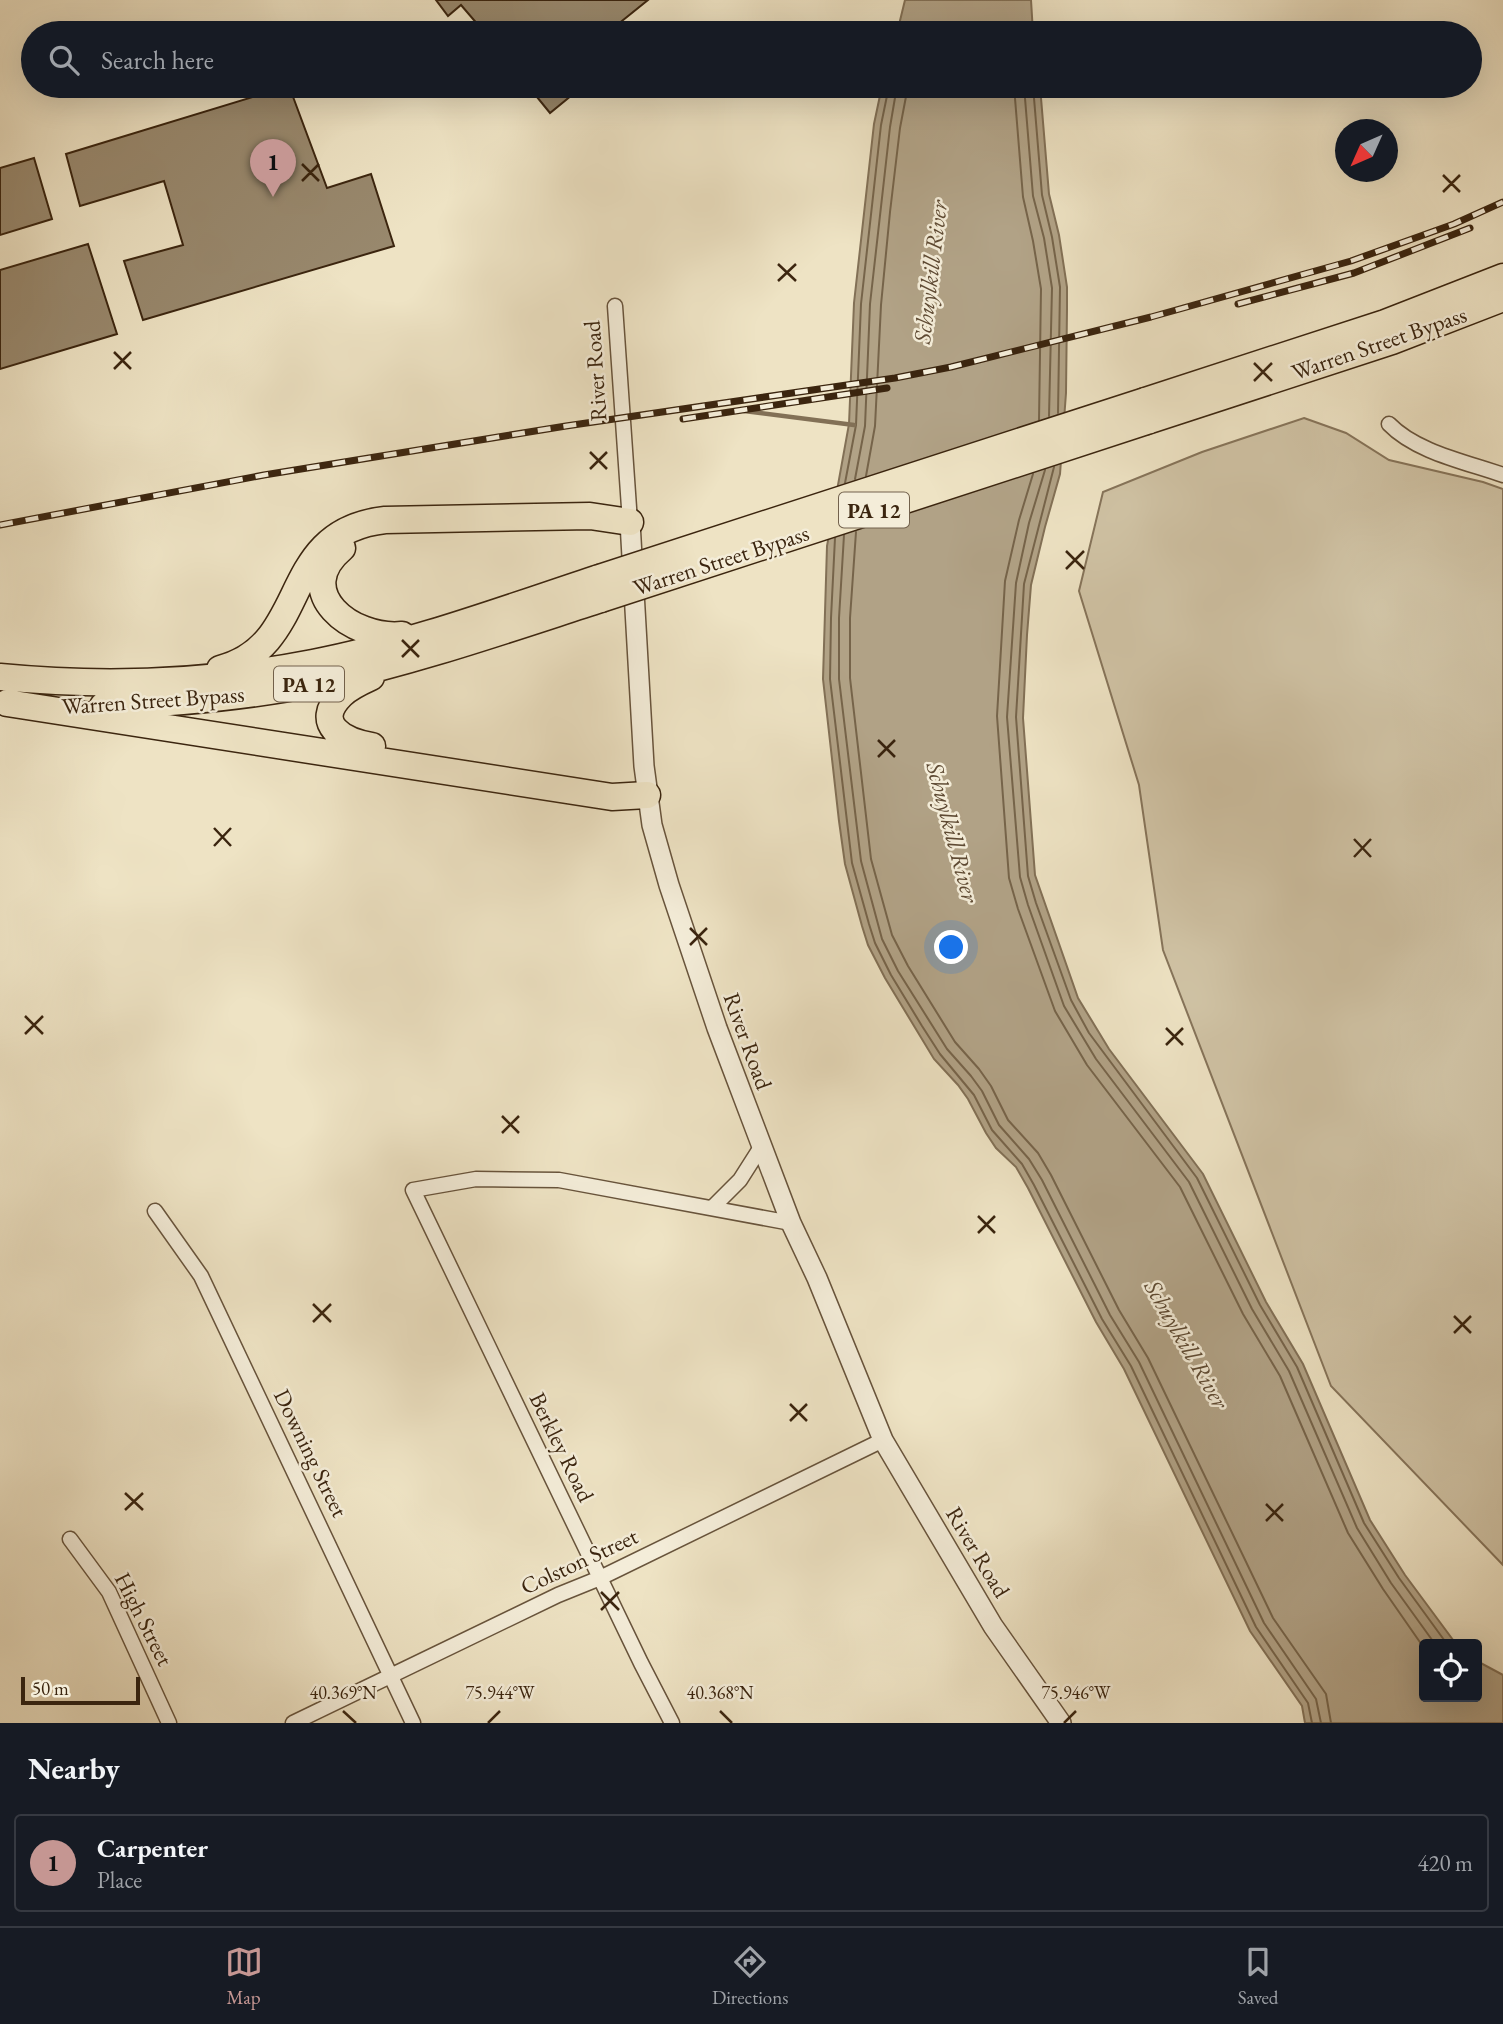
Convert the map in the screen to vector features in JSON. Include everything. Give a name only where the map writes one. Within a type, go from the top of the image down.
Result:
[{"type":"highway","name":"Warren Street Bypass","points":[[4,703],[98,707],[229,697],[317,682],[404,661],[600,589],[1146,411],[1503,277]]},
{"type":"highway","name":"Warren Street Bypass","points":[[1146,411],[1392,341],[1503,298]]},
{"type":"highway","points":[[181,679],[226,667],[261,646],[280,624],[316,555],[333,538],[357,526],[385,520],[590,516],[630,522]]},
{"type":"highway","points":[[438,631],[383,635],[346,622],[330,606],[324,587],[331,559],[350,542],[373,534],[590,529],[630,522]]},
{"type":"highway","name":"Warren Street Bypass","points":[[0,677],[97,682],[181,679],[269,670],[313,663],[600,589]]},
{"type":"highway","points":[[404,661],[351,687],[337,700],[331,716],[334,730],[339,736],[360,744],[614,784],[647,795]]},
{"type":"highway","points":[[4,703],[612,797],[647,795]]},
{"type":"street","name":"River Road","points":[[615,306],[647,795],[655,837],[669,885],[761,1147],[883,1440],[993,1626],[1061,1723]]},
{"type":"street","points":[[1389,424],[1413,443],[1503,475]]},
{"type":"street","points":[[712,1208],[740,1180],[761,1147]]},
{"type":"street","name":"Berkley Road","points":[[672,1723],[413,1190],[476,1179],[559,1180],[712,1208]]},
{"type":"street","points":[[712,1208],[791,1223]]},
{"type":"street","name":"Downing Street","points":[[155,1211],[201,1276],[414,1723]]},
{"type":"street","name":"Colston Street","points":[[293,1723],[883,1440]]},
{"type":"street","name":"High Street","points":[[70,1539],[109,1592],[169,1723]]},
{"type":"shaded area","points":[[1304,418],[1346,433],[1389,460],[1503,489],[1503,1565],[1331,1386],[1163,950],[1139,785],[1079,591],[1103,492],[1202,452]]},
{"type":"water","points":[[905,0],[1031,0],[1032,21],[900,21]]},
{"type":"water","name":"Schuylkill River","points":[[879,98],[1041,98],[1049,194],[1059,235],[1067,287],[1067,309],[1066,393],[1060,474],[1031,585],[1027,635],[1023,718],[1035,875],[1078,998],[1109,1049],[1203,1174],[1266,1302],[1303,1364],[1370,1520],[1405,1575],[1452,1639],[1419,1639],[1419,1702],[1482,1702],[1482,1664],[1503,1675],[1503,1723],[1305,1723],[1302,1706],[1250,1631],[1124,1369],[1096,1322],[1028,1188],[1016,1167],[996,1148],[958,1085],[934,1059],[868,945],[845,864],[823,679],[827,546],[849,424],[854,303],[874,124]]},
{"type":"building","points":[[436,0],[648,0],[622,21],[475,21],[461,5],[448,16]]},
{"type":"building","points":[[250,98],[293,98],[327,188],[371,174],[394,246],[143,320],[124,261],[183,245],[164,181],[80,206],[66,154]]},
{"type":"building","points":[[538,98],[568,98],[550,113]]},
{"type":"building","points":[[34,158],[52,219],[0,235],[0,168]]},
{"type":"building","points":[[88,244],[117,334],[0,369],[0,270]]},
{"type":"waterway","points":[[744,411],[854,425]]},
{"type":"railway","points":[[0,525],[264,475],[566,426],[895,378],[951,367],[1151,317],[1351,261],[1454,224],[1503,202]]},
{"type":"railway","points":[[1238,304],[1354,273],[1470,228]]},
{"type":"railway","points":[[683,419],[887,388]]},
{"type":"place","name":"Carpenter","points":[[273,197]]}]
